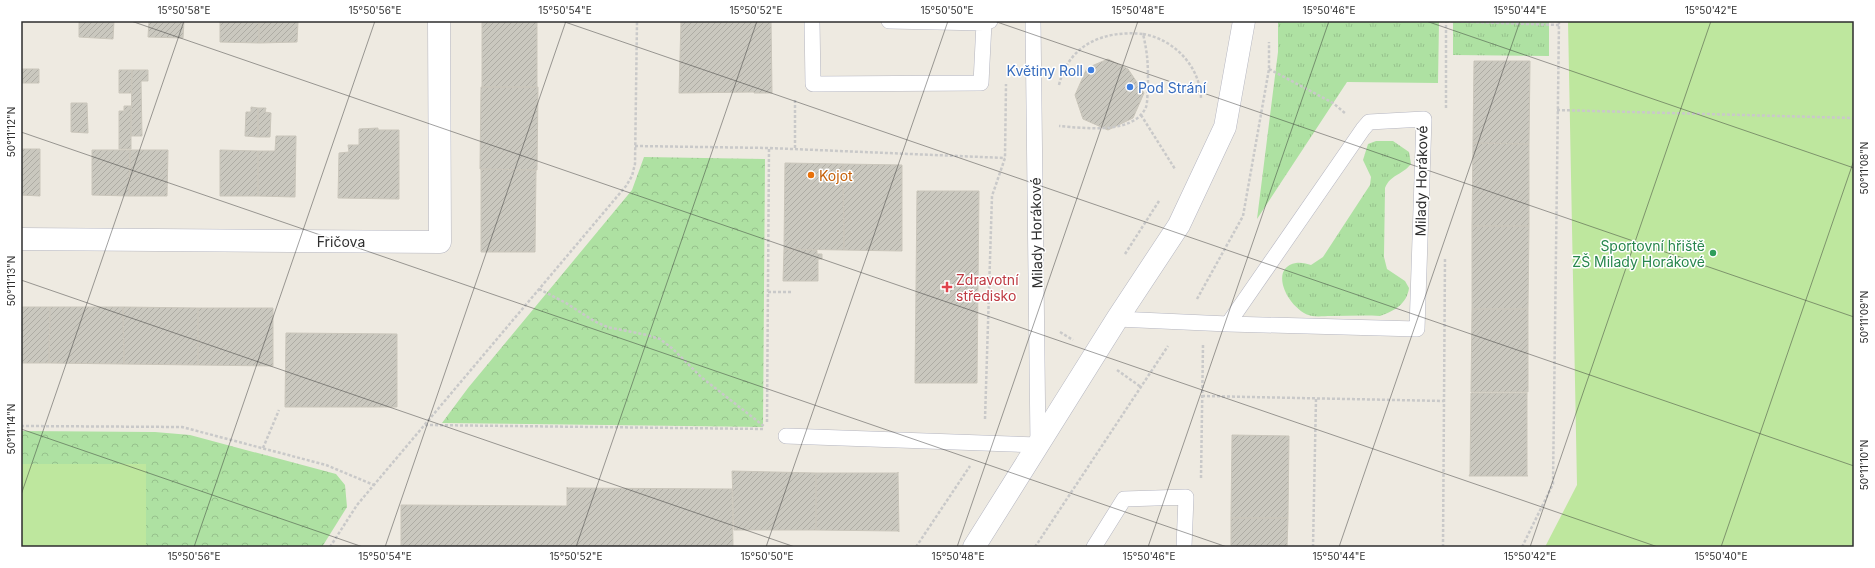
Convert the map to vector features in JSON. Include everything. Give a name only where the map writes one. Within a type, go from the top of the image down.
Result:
[{"type":"street","name":"Fričova","points":[[21,239],[440,242],[439,21]]},
{"type":"street","points":[[974,547],[1117,319],[1179,225],[1225,127],[1244,21]]},
{"type":"lane","points":[[812,21],[813,84],[981,83],[987,22],[889,21]]},
{"type":"lane","name":"Milady Horákové","points":[[1033,21],[1038,445]]},
{"type":"lane","name":"Milady Horákové","points":[[1117,319],[1228,324],[1417,329],[1424,120],[1369,122],[1363,128]]},
{"type":"lane","points":[[1228,324],[1363,128]]},
{"type":"lane","points":[[786,436],[1038,445]]},
{"type":"lane","points":[[1094,547],[1124,499],[1186,497],[1184,547]]},
{"type":"path","points":[[330,547],[357,505],[626,186],[632,176],[635,146],[637,21]]},
{"type":"path","points":[[1442,21],[1559,25]]},
{"type":"path","points":[[1522,547],[1553,484],[1559,21]]},
{"type":"path","points":[[1446,22],[1446,109]]},
{"type":"path","points":[[1058,88],[1062,71],[1072,57],[1087,45],[1105,35],[1126,32],[1155,36],[1171,44],[1186,59],[1196,76],[1200,103]]},
{"type":"path","points":[[1059,126],[1106,128],[1132,122],[1141,115],[1147,106],[1149,58],[1143,34]]},
{"type":"path","points":[[1035,547],[1184,322],[1243,216],[1269,68],[1269,37]]},
{"type":"path","points":[[1269,68],[1333,103],[1363,128]]},
{"type":"path","points":[[916,547],[984,443],[992,196],[1005,158],[1006,82]]},
{"type":"path","points":[[1557,110],[1854,118]]},
{"type":"path","points":[[1141,115],[1177,172],[1180,165]]},
{"type":"path","points":[[1059,119],[1059,134]]},
{"type":"path","points":[[635,146],[769,148],[1005,158]]},
{"type":"path","points":[[767,429],[769,148]]},
{"type":"path","points":[[1122,259],[1160,199]]},
{"type":"path","points":[[1443,547],[1445,251]]},
{"type":"path","points":[[539,289],[607,327],[660,339],[673,349],[701,377],[767,429]]},
{"type":"path","points":[[768,292],[791,292]]},
{"type":"path","points":[[1200,484],[1204,323]]},
{"type":"path","points":[[1060,324],[1060,332],[1095,354],[1141,387]]},
{"type":"path","points":[[1071,339],[1076,332]]},
{"type":"path","points":[[1202,396],[1444,401]]},
{"type":"path","points":[[1313,547],[1316,398]]},
{"type":"path","points":[[263,448],[279,410]]},
{"type":"path","points":[[425,425],[776,429],[786,436]]},
{"type":"path","points":[[21,426],[182,427],[326,465],[374,485]]},
{"type":"green space","points":[[1278,21],[1439,21],[1438,83],[1347,82],[1257,219],[1278,52]]},
{"type":"green space","points":[[1453,21],[1549,21],[1549,56],[1453,55]]},
{"type":"green space","name":"Sportovní hřiště ZŠ Milady Horákové","points":[[1568,21],[1854,21],[1854,547],[1545,547],[1577,485]]},
{"type":"green space","points":[[1376,141],[1393,141],[1409,152],[1411,164],[1404,171],[1393,177],[1387,183],[1385,188],[1384,257],[1387,269],[1405,281],[1409,288],[1408,294],[1403,303],[1390,312],[1380,316],[1312,316],[1296,306],[1289,298],[1284,290],[1282,281],[1283,273],[1287,267],[1296,263],[1311,265],[1323,257],[1370,185],[1371,177],[1363,160],[1368,144]]},
{"type":"green space","points":[[644,157],[765,159],[763,427],[442,423],[468,388],[632,190]]},
{"type":"green space","points":[[21,431],[155,432],[190,435],[336,474],[345,485],[347,507],[322,547],[21,547]]},
{"type":"green space","points":[[21,464],[146,464],[146,547],[21,547]]},
{"type":"building","points":[[79,21],[114,21],[113,39],[79,37]]},
{"type":"building","points":[[149,21],[184,21],[183,38],[148,37]]},
{"type":"building","points":[[218,21],[259,21],[259,43],[220,42],[220,22]]},
{"type":"building","points":[[259,21],[299,21],[297,42],[259,43]]},
{"type":"building","points":[[482,21],[537,21],[537,87],[482,87]]},
{"type":"building","points":[[681,21],[771,21],[772,93],[679,93]]},
{"type":"building","points":[[1108,59],[1128,69],[1144,93],[1133,118],[1108,130],[1083,119],[1075,95],[1087,68]]},
{"type":"building","points":[[1474,61],[1530,61],[1529,144],[1473,143]]},
{"type":"building","points":[[21,69],[39,69],[39,83],[21,83]]},
{"type":"building","points":[[119,70],[132,70],[131,93],[119,93]]},
{"type":"building","points":[[132,70],[148,70],[148,81],[141,81],[142,136],[131,136]]},
{"type":"building","points":[[481,87],[538,87],[537,170],[480,169]]},
{"type":"building","points":[[71,103],[87,103],[88,133],[71,132]]},
{"type":"building","points":[[124,106],[131,106],[131,149],[119,149],[119,111],[124,111]]},
{"type":"building","points":[[251,107],[258,108],[258,137],[245,136],[246,112],[251,112]]},
{"type":"building","points":[[258,108],[266,108],[265,112],[271,113],[270,137],[258,137]]},
{"type":"building","points":[[378,128],[378,130],[399,130],[399,199],[338,198],[339,153],[349,152],[348,145],[359,145],[359,129]]},
{"type":"building","points":[[276,136],[296,136],[295,197],[258,196],[258,151],[275,151]]},
{"type":"building","points":[[1473,143],[1529,144],[1529,226],[1472,226]]},
{"type":"building","points":[[21,149],[40,149],[40,196],[21,195]]},
{"type":"building","points":[[92,150],[130,150],[129,196],[92,195]]},
{"type":"building","points":[[130,150],[168,150],[167,196],[129,196]]},
{"type":"building","points":[[220,150],[258,151],[258,196],[220,196]]},
{"type":"building","points":[[785,163],[843,164],[844,250],[784,249]]},
{"type":"building","points":[[843,164],[902,165],[902,251],[844,250]]},
{"type":"building","points":[[481,169],[536,170],[535,252],[481,252]]},
{"type":"building","name":"Zdravotní středisko","points":[[917,191],[979,191],[977,383],[915,383]]},
{"type":"building","points":[[1472,226],[1529,226],[1528,309],[1472,309]]},
{"type":"building","points":[[784,249],[817,250],[817,254],[822,254],[822,259],[818,259],[818,281],[783,281]]},
{"type":"building","points":[[21,307],[50,307],[49,363],[21,363]]},
{"type":"building","points":[[50,307],[123,307],[124,364],[49,363]]},
{"type":"building","points":[[123,307],[198,308],[198,365],[124,364]]},
{"type":"building","points":[[198,308],[273,308],[273,366],[198,365]]},
{"type":"building","points":[[1472,309],[1528,309],[1528,392],[1471,392]]},
{"type":"building","points":[[286,333],[397,334],[397,407],[285,407]]},
{"type":"building","points":[[1471,393],[1527,393],[1528,476],[1469,476]]},
{"type":"building","points":[[1232,435],[1289,436],[1288,518],[1231,518]]},
{"type":"building","points":[[732,471],[816,473],[816,530],[734,530]]},
{"type":"building","points":[[898,472],[899,532],[816,530],[816,473]]},
{"type":"building","points":[[567,487],[732,489],[733,547],[401,547],[401,505],[567,506]]},
{"type":"building","points":[[1231,518],[1288,518],[1287,547],[1231,547]]},
{"type":"place","name":"Květiny Roll","points":[[1091,70]]},
{"type":"place","name":"Pod Strání","points":[[1130,87]]},
{"type":"place","name":"Kojot","points":[[811,175]]},
{"type":"place","name":"Sportovní hřiště ZŠ Milady Horákové","points":[[1713,253]]},
{"type":"place","name":"Zdravotní středisko","points":[[947,287]]}]
